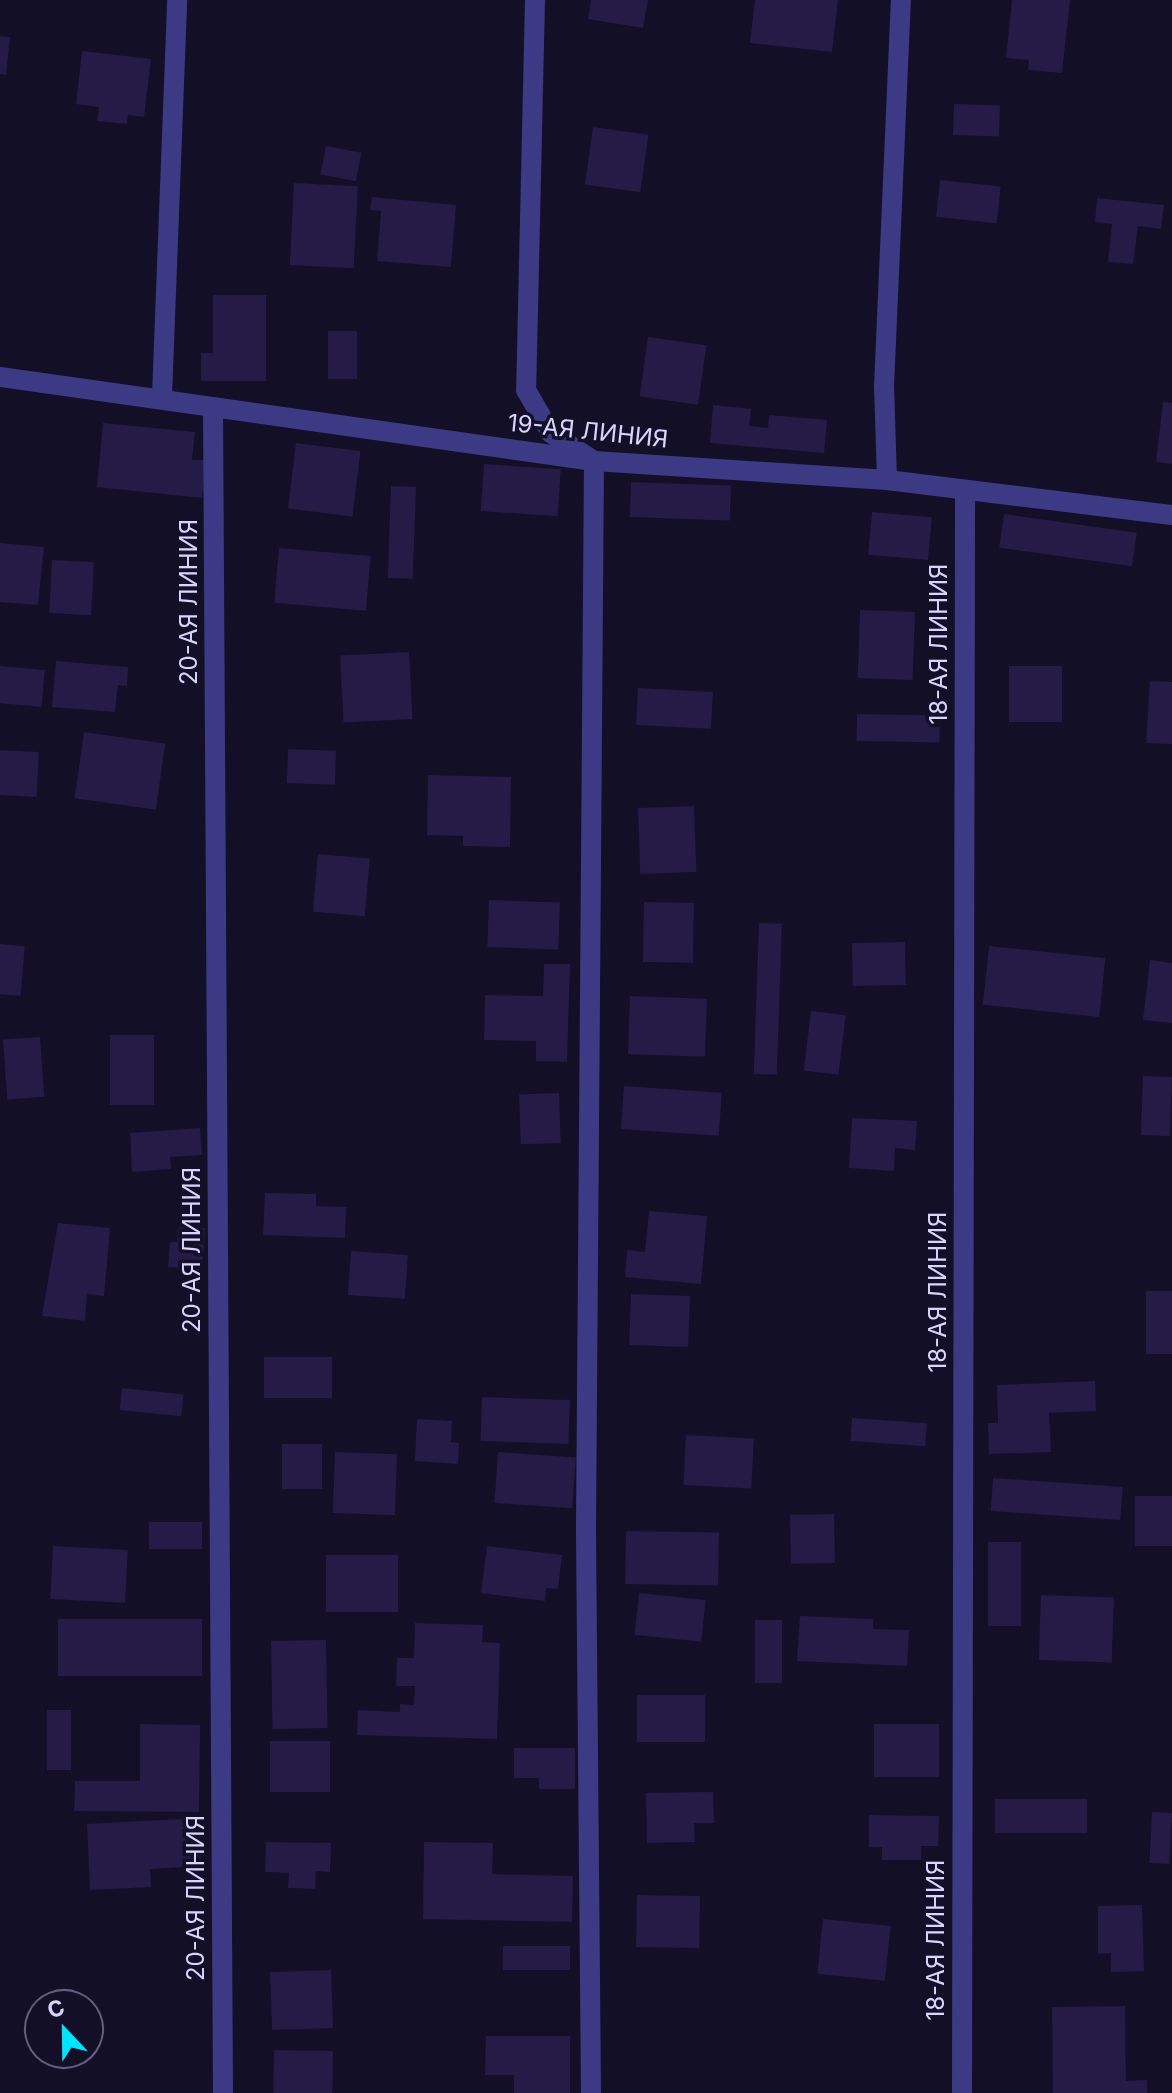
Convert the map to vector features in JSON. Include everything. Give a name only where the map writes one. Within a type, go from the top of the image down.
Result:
[{"type":"street","points":[[162,396],[177,0]]},
{"type":"street","points":[[535,0],[526,390],[551,433],[594,461],[586,1532],[591,2093]]},
{"type":"street","points":[[887,480],[884,387],[901,0]]},
{"type":"street","name":"19-АЯ ЛИНИЯ","points":[[0,377],[162,396],[213,407],[594,461],[887,480],[965,492],[1172,515]]},
{"type":"street","name":"20-АЯ ЛИНИЯ","points":[[213,407],[223,2093]]},
{"type":"street","name":"18-АЯ ЛИНИЯ","points":[[962,2093],[965,492]]},
{"type":"building","points":[[591,0],[648,0],[643,28],[588,19]]},
{"type":"building","points":[[755,0],[838,0],[832,52],[750,43]]},
{"type":"building","points":[[1012,0],[1070,0],[1062,73],[1028,70],[1029,60],[1006,58]]},
{"type":"building","points":[[0,36],[10,37],[6,75],[0,74]]},
{"type":"building","points":[[82,51],[151,59],[144,117],[128,115],[127,124],[97,121],[99,107],[76,104]]},
{"type":"building","points":[[954,104],[1000,106],[999,137],[953,135]]},
{"type":"building","points":[[593,127],[648,135],[640,192],[585,184]]},
{"type":"building","points":[[326,146],[361,153],[356,181],[320,174]]},
{"type":"building","points":[[940,180],[1001,186],[997,223],[936,217]]},
{"type":"building","points":[[294,183],[358,186],[354,268],[290,265]]},
{"type":"building","points":[[372,197],[456,205],[451,267],[377,261],[381,211],[370,210]]},
{"type":"building","points":[[1097,198],[1164,205],[1161,229],[1138,226],[1133,264],[1108,262],[1112,224],[1095,222]]},
{"type":"building","points":[[213,295],[266,295],[266,381],[201,381],[201,353],[213,353]]},
{"type":"building","points":[[328,331],[357,331],[357,379],[328,379]]},
{"type":"building","points":[[648,337],[706,345],[698,405],[640,396]]},
{"type":"building","points":[[1163,402],[1172,403],[1172,464],[1156,462]]},
{"type":"building","points":[[713,405],[751,409],[749,426],[768,428],[769,415],[827,420],[824,453],[710,443]]},
{"type":"building","points":[[103,423],[195,432],[192,460],[206,460],[202,498],[97,487]]},
{"type":"building","points":[[296,443],[361,451],[352,516],[288,509]]},
{"type":"building","points":[[484,464],[561,469],[558,516],[481,511]]},
{"type":"building","points":[[631,482],[731,485],[730,520],[630,517]]},
{"type":"building","points":[[391,486],[416,487],[413,579],[388,578]]},
{"type":"building","points":[[872,512],[932,517],[928,560],[868,555]]},
{"type":"building","points":[[1004,514],[1137,533],[1132,566],[999,548]]},
{"type":"building","points":[[0,543],[44,547],[38,605],[0,602]]},
{"type":"building","points":[[279,548],[371,556],[366,611],[274,603]]},
{"type":"building","points":[[52,560],[94,562],[91,615],[49,613]]},
{"type":"building","points":[[860,610],[915,612],[913,680],[858,678]]},
{"type":"building","points":[[409,652],[413,719],[344,723],[340,656]]},
{"type":"building","points":[[56,661],[128,667],[127,686],[118,685],[115,712],[52,707]]},
{"type":"building","points":[[0,666],[45,670],[42,707],[0,703]]},
{"type":"building","points":[[1009,666],[1062,666],[1062,722],[1009,722]]},
{"type":"building","points":[[1150,681],[1172,682],[1172,744],[1146,743]]},
{"type":"building","points":[[638,688],[713,692],[711,729],[636,725]]},
{"type":"building","points":[[857,714],[940,715],[940,742],[857,741]]},
{"type":"building","points":[[84,732],[165,743],[156,810],[75,798]]},
{"type":"building","points":[[288,749],[336,751],[335,785],[287,783]]},
{"type":"building","points":[[0,750],[39,752],[37,797],[0,795]]},
{"type":"building","points":[[428,775],[511,777],[510,847],[463,846],[463,836],[427,835]]},
{"type":"building","points":[[694,806],[696,872],[640,874],[638,808]]},
{"type":"building","points":[[318,854],[370,859],[365,916],[313,912]]},
{"type":"building","points":[[489,900],[560,902],[558,949],[487,947]]},
{"type":"building","points":[[644,902],[694,903],[693,963],[643,962]]},
{"type":"building","points":[[759,923],[782,924],[777,1075],[754,1074]]},
{"type":"building","points":[[905,942],[906,985],[853,986],[852,943]]},
{"type":"building","points":[[0,944],[25,946],[21,996],[0,994]]},
{"type":"building","points":[[989,946],[1105,958],[1099,1017],[983,1005]]},
{"type":"building","points":[[1150,960],[1172,963],[1172,1023],[1143,1020]]},
{"type":"building","points":[[544,964],[570,964],[567,1062],[536,1061],[536,1041],[484,1040],[485,995],[543,996]]},
{"type":"building","points":[[630,996],[707,999],[705,1057],[628,1054]]},
{"type":"building","points":[[811,1011],[846,1015],[838,1075],[804,1071]]},
{"type":"building","points":[[110,1035],[154,1035],[154,1105],[110,1105]]},
{"type":"building","points":[[40,1037],[44,1097],[7,1099],[3,1040]]},
{"type":"building","points":[[1143,1076],[1172,1077],[1170,1136],[1141,1135]]},
{"type":"building","points":[[624,1086],[722,1093],[719,1136],[621,1129]]},
{"type":"building","points":[[559,1093],[561,1143],[521,1144],[519,1094]]},
{"type":"building","points":[[852,1118],[917,1121],[915,1150],[895,1148],[894,1171],[849,1168]]},
{"type":"building","points":[[200,1128],[202,1155],[170,1157],[171,1169],[132,1172],[130,1133]]},
{"type":"building","points":[[265,1193],[316,1194],[316,1206],[346,1207],[345,1238],[263,1235]]},
{"type":"building","points":[[649,1211],[707,1216],[701,1284],[625,1277],[627,1250],[645,1252]]},
{"type":"building","points":[[58,1223],[110,1228],[104,1296],[87,1294],[85,1321],[42,1316]]},
{"type":"building","points":[[178,1227],[205,1228],[202,1269],[168,1267],[170,1242],[177,1242]]},
{"type":"building","points":[[351,1251],[408,1255],[405,1299],[348,1295]]},
{"type":"building","points":[[1146,1291],[1172,1291],[1172,1354],[1146,1354]]},
{"type":"building","points":[[631,1294],[690,1296],[688,1347],[629,1345]]},
{"type":"building","points":[[264,1357],[332,1357],[332,1398],[264,1398]]},
{"type":"building","points":[[1095,1381],[1096,1411],[1049,1413],[1051,1452],[989,1454],[988,1423],[998,1423],[997,1385]]},
{"type":"building","points":[[122,1388],[184,1394],[181,1416],[120,1410]]},
{"type":"building","points":[[482,1397],[570,1400],[568,1444],[480,1441]]},
{"type":"building","points":[[852,1418],[927,1423],[925,1446],[850,1441]]},
{"type":"building","points":[[417,1419],[452,1421],[451,1442],[459,1443],[458,1464],[415,1461]]},
{"type":"building","points":[[686,1435],[754,1439],[751,1488],[683,1485]]},
{"type":"building","points":[[282,1444],[322,1444],[322,1489],[282,1489]]},
{"type":"building","points":[[335,1452],[397,1454],[395,1515],[333,1513]]},
{"type":"building","points":[[498,1452],[576,1457],[572,1508],[494,1503]]},
{"type":"building","points":[[993,1478],[1123,1487],[1120,1520],[991,1511]]},
{"type":"building","points":[[1135,1496],[1172,1496],[1172,1546],[1135,1546]]},
{"type":"building","points":[[834,1514],[835,1563],[791,1564],[790,1515]]},
{"type":"building","points":[[149,1522],[202,1522],[202,1549],[149,1549]]},
{"type":"building","points":[[626,1531],[719,1533],[718,1586],[625,1584]]},
{"type":"building","points":[[988,1542],[1021,1542],[1021,1626],[988,1626]]},
{"type":"building","points":[[53,1546],[128,1550],[125,1603],[50,1599]]},
{"type":"building","points":[[487,1546],[562,1555],[558,1589],[546,1588],[545,1601],[481,1593]]},
{"type":"building","points":[[326,1555],[398,1555],[398,1612],[326,1612]]},
{"type":"building","points":[[639,1593],[706,1600],[701,1642],[635,1635]]},
{"type":"building","points":[[1041,1595],[1114,1598],[1112,1663],[1039,1660]]},
{"type":"building","points":[[800,1616],[873,1619],[873,1629],[909,1630],[907,1666],[797,1661]]},
{"type":"building","points":[[58,1619],[202,1619],[202,1676],[58,1676]]},
{"type":"building","points":[[755,1620],[782,1620],[782,1683],[755,1683]]},
{"type":"building","points":[[415,1623],[483,1625],[482,1642],[500,1643],[497,1739],[357,1735],[358,1710],[400,1712],[400,1704],[414,1705],[415,1686],[396,1686],[397,1658],[414,1658]]},
{"type":"building","points":[[326,1640],[328,1728],[273,1729],[271,1641]]},
{"type":"building","points":[[637,1695],[705,1695],[705,1742],[637,1742]]},
{"type":"building","points":[[47,1710],[71,1710],[71,1770],[47,1770]]},
{"type":"building","points":[[140,1724],[200,1725],[199,1812],[74,1811],[75,1781],[140,1781]]},
{"type":"building","points":[[874,1724],[939,1724],[939,1777],[874,1777]]},
{"type":"building","points":[[270,1741],[330,1741],[330,1792],[270,1792]]},
{"type":"building","points":[[514,1748],[575,1748],[575,1789],[539,1789],[539,1778],[514,1778]]},
{"type":"building","points":[[713,1792],[714,1823],[694,1823],[695,1842],[647,1843],[646,1793]]},
{"type":"building","points":[[995,1799],[1087,1799],[1087,1833],[995,1833]]},
{"type":"building","points":[[1152,1812],[1172,1813],[1169,1864],[1149,1863]]},
{"type":"building","points":[[869,1815],[939,1816],[938,1846],[921,1846],[921,1860],[882,1860],[882,1847],[869,1847]]},
{"type":"building","points":[[199,1818],[201,1866],[150,1869],[151,1887],[90,1890],[87,1824]]},
{"type":"building","points":[[266,1842],[331,1843],[330,1872],[316,1871],[315,1889],[288,1888],[289,1873],[265,1872]]},
{"type":"building","points":[[424,1842],[493,1843],[492,1874],[573,1876],[572,1922],[423,1919]]},
{"type":"building","points":[[637,1895],[700,1896],[699,1948],[636,1947]]},
{"type":"building","points":[[1142,1905],[1144,1971],[1111,1972],[1111,1953],[1098,1954],[1098,1906]]},
{"type":"building","points":[[823,1919],[891,1926],[885,1981],[817,1974]]},
{"type":"building","points":[[503,1946],[570,1946],[570,1970],[503,1970]]},
{"type":"building","points":[[331,1970],[333,2028],[272,2030],[270,1972]]},
{"type":"building","points":[[1125,2006],[1126,2081],[1147,2080],[1147,2093],[1053,2093],[1052,2007]]},
{"type":"building","points":[[486,2036],[570,2036],[570,2093],[514,2093],[514,2075],[485,2075]]},
{"type":"building","points":[[274,2050],[333,2051],[332,2093],[273,2093]]}]
